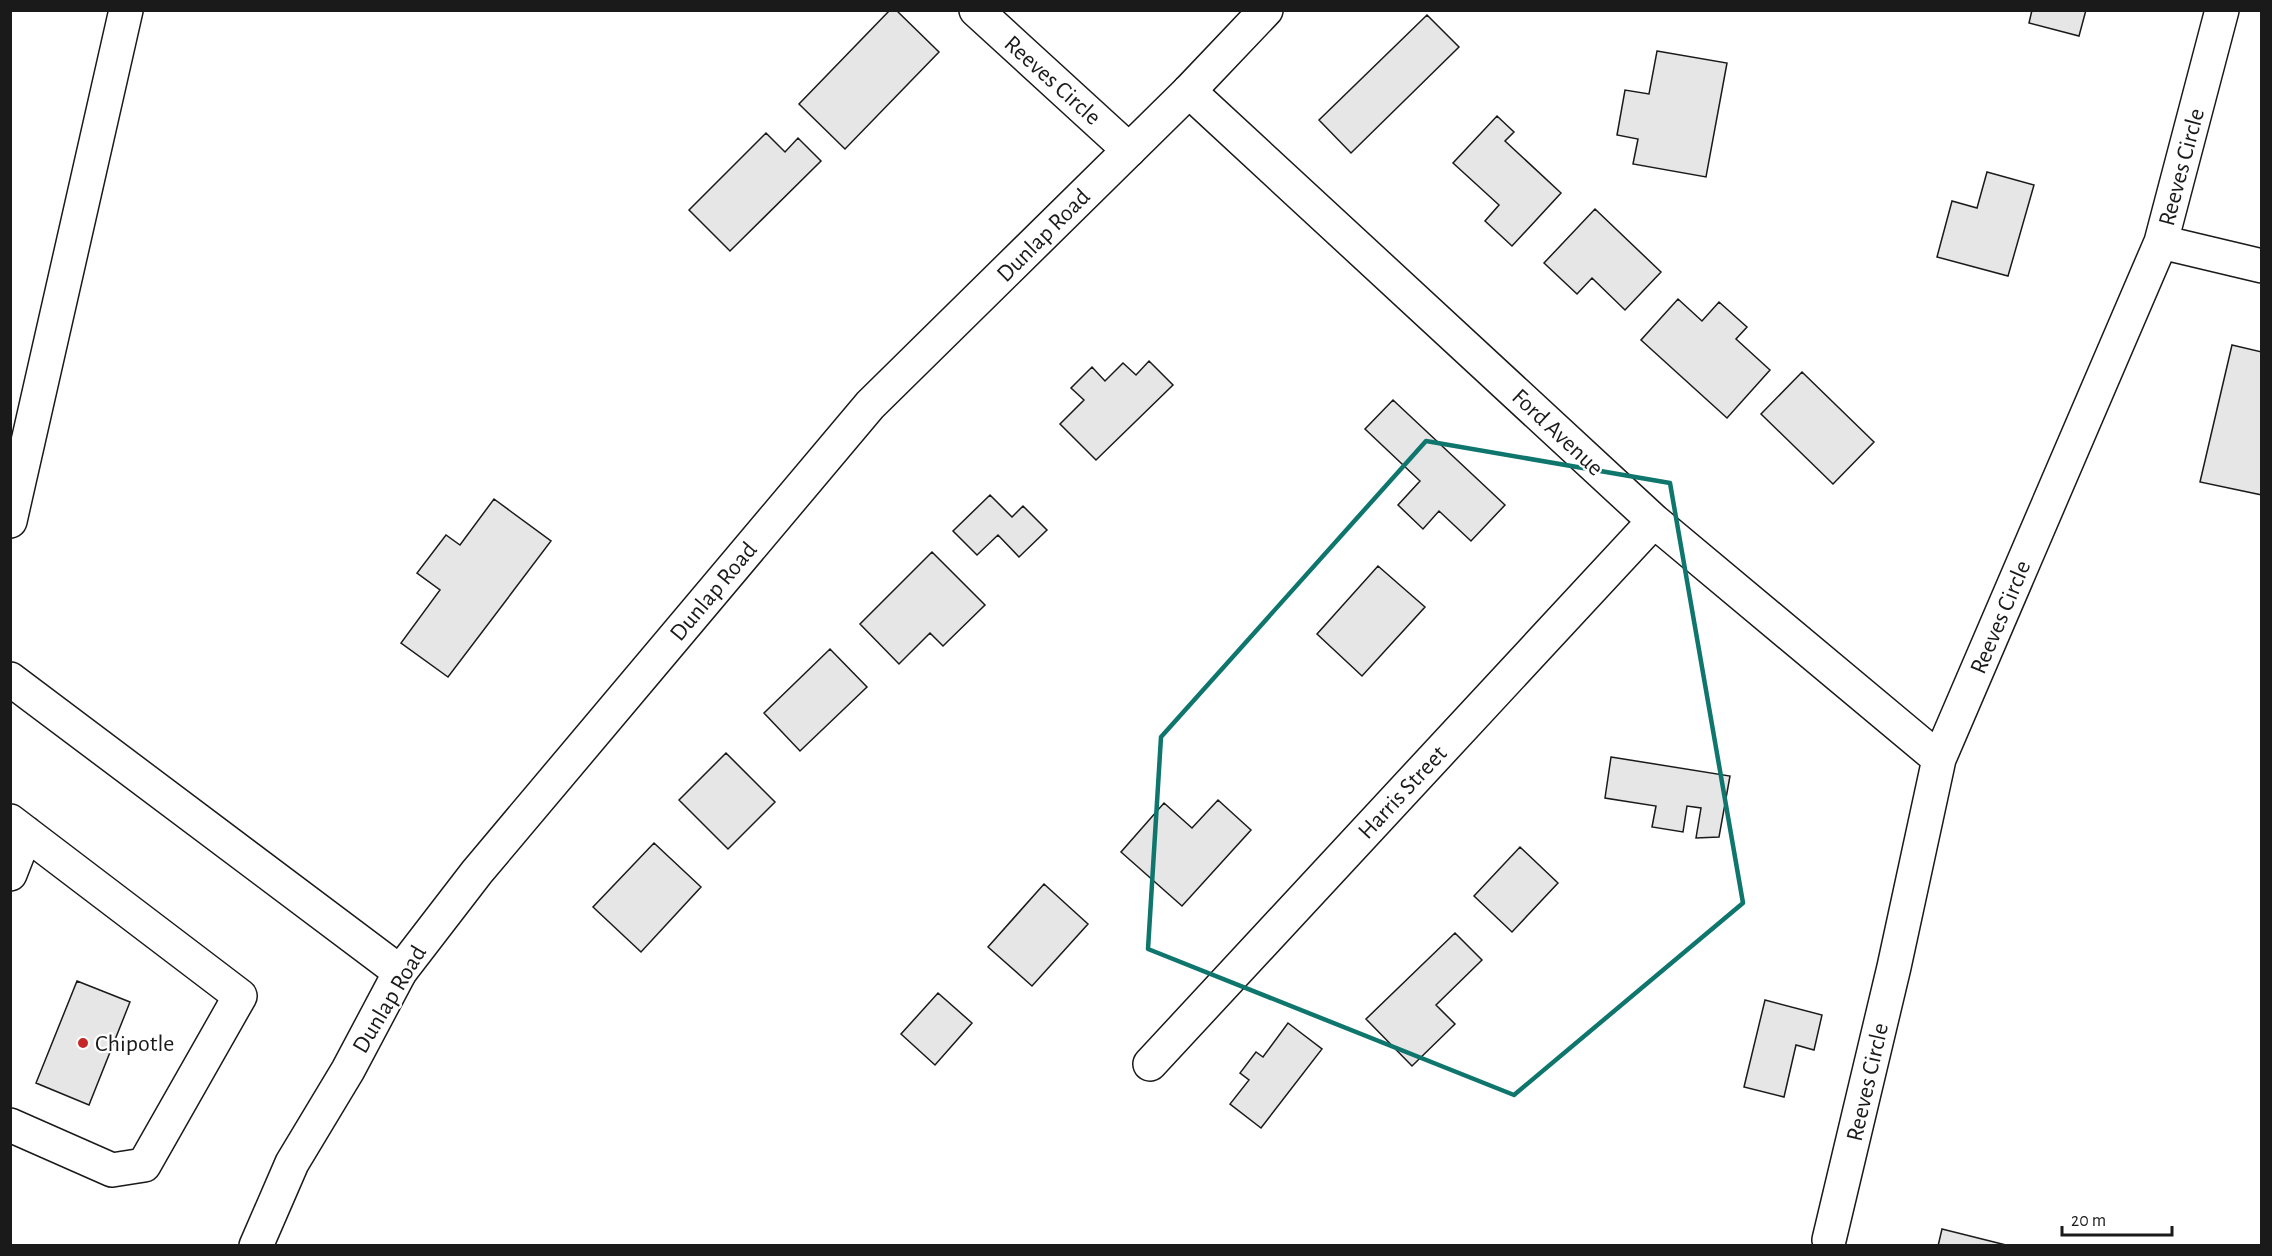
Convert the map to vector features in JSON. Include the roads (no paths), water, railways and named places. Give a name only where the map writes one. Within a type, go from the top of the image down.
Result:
[{"type":"street","points":[[10,521],[126,10]]},
{"type":"street","name":"Reeves Circle","points":[[976,10],[1129,150]]},
{"type":"street","name":"Dunlap Road","points":[[256,1245],[292,1163],[348,1070],[400,972],[477,872],[870,405],[1189,91],[1266,10]]},
{"type":"street","name":"Reeves Circle","points":[[1830,1239],[1940,759],[2161,242],[2222,10]]},
{"type":"street","name":"Ford Avenue","points":[[1189,91],[1654,521],[1940,759]]},
{"type":"street","points":[[2161,242],[2262,266]]},
{"type":"street","name":"Harris Street","points":[[1150,1064],[1654,521]]},
{"type":"street","points":[[10,679],[400,972]]},
{"type":"street","points":[[10,874],[18,827],[240,996],[144,1165],[112,1170],[10,1125]]},
{"type":"place","name":"Chipotle","points":[[83,1043]]}]
